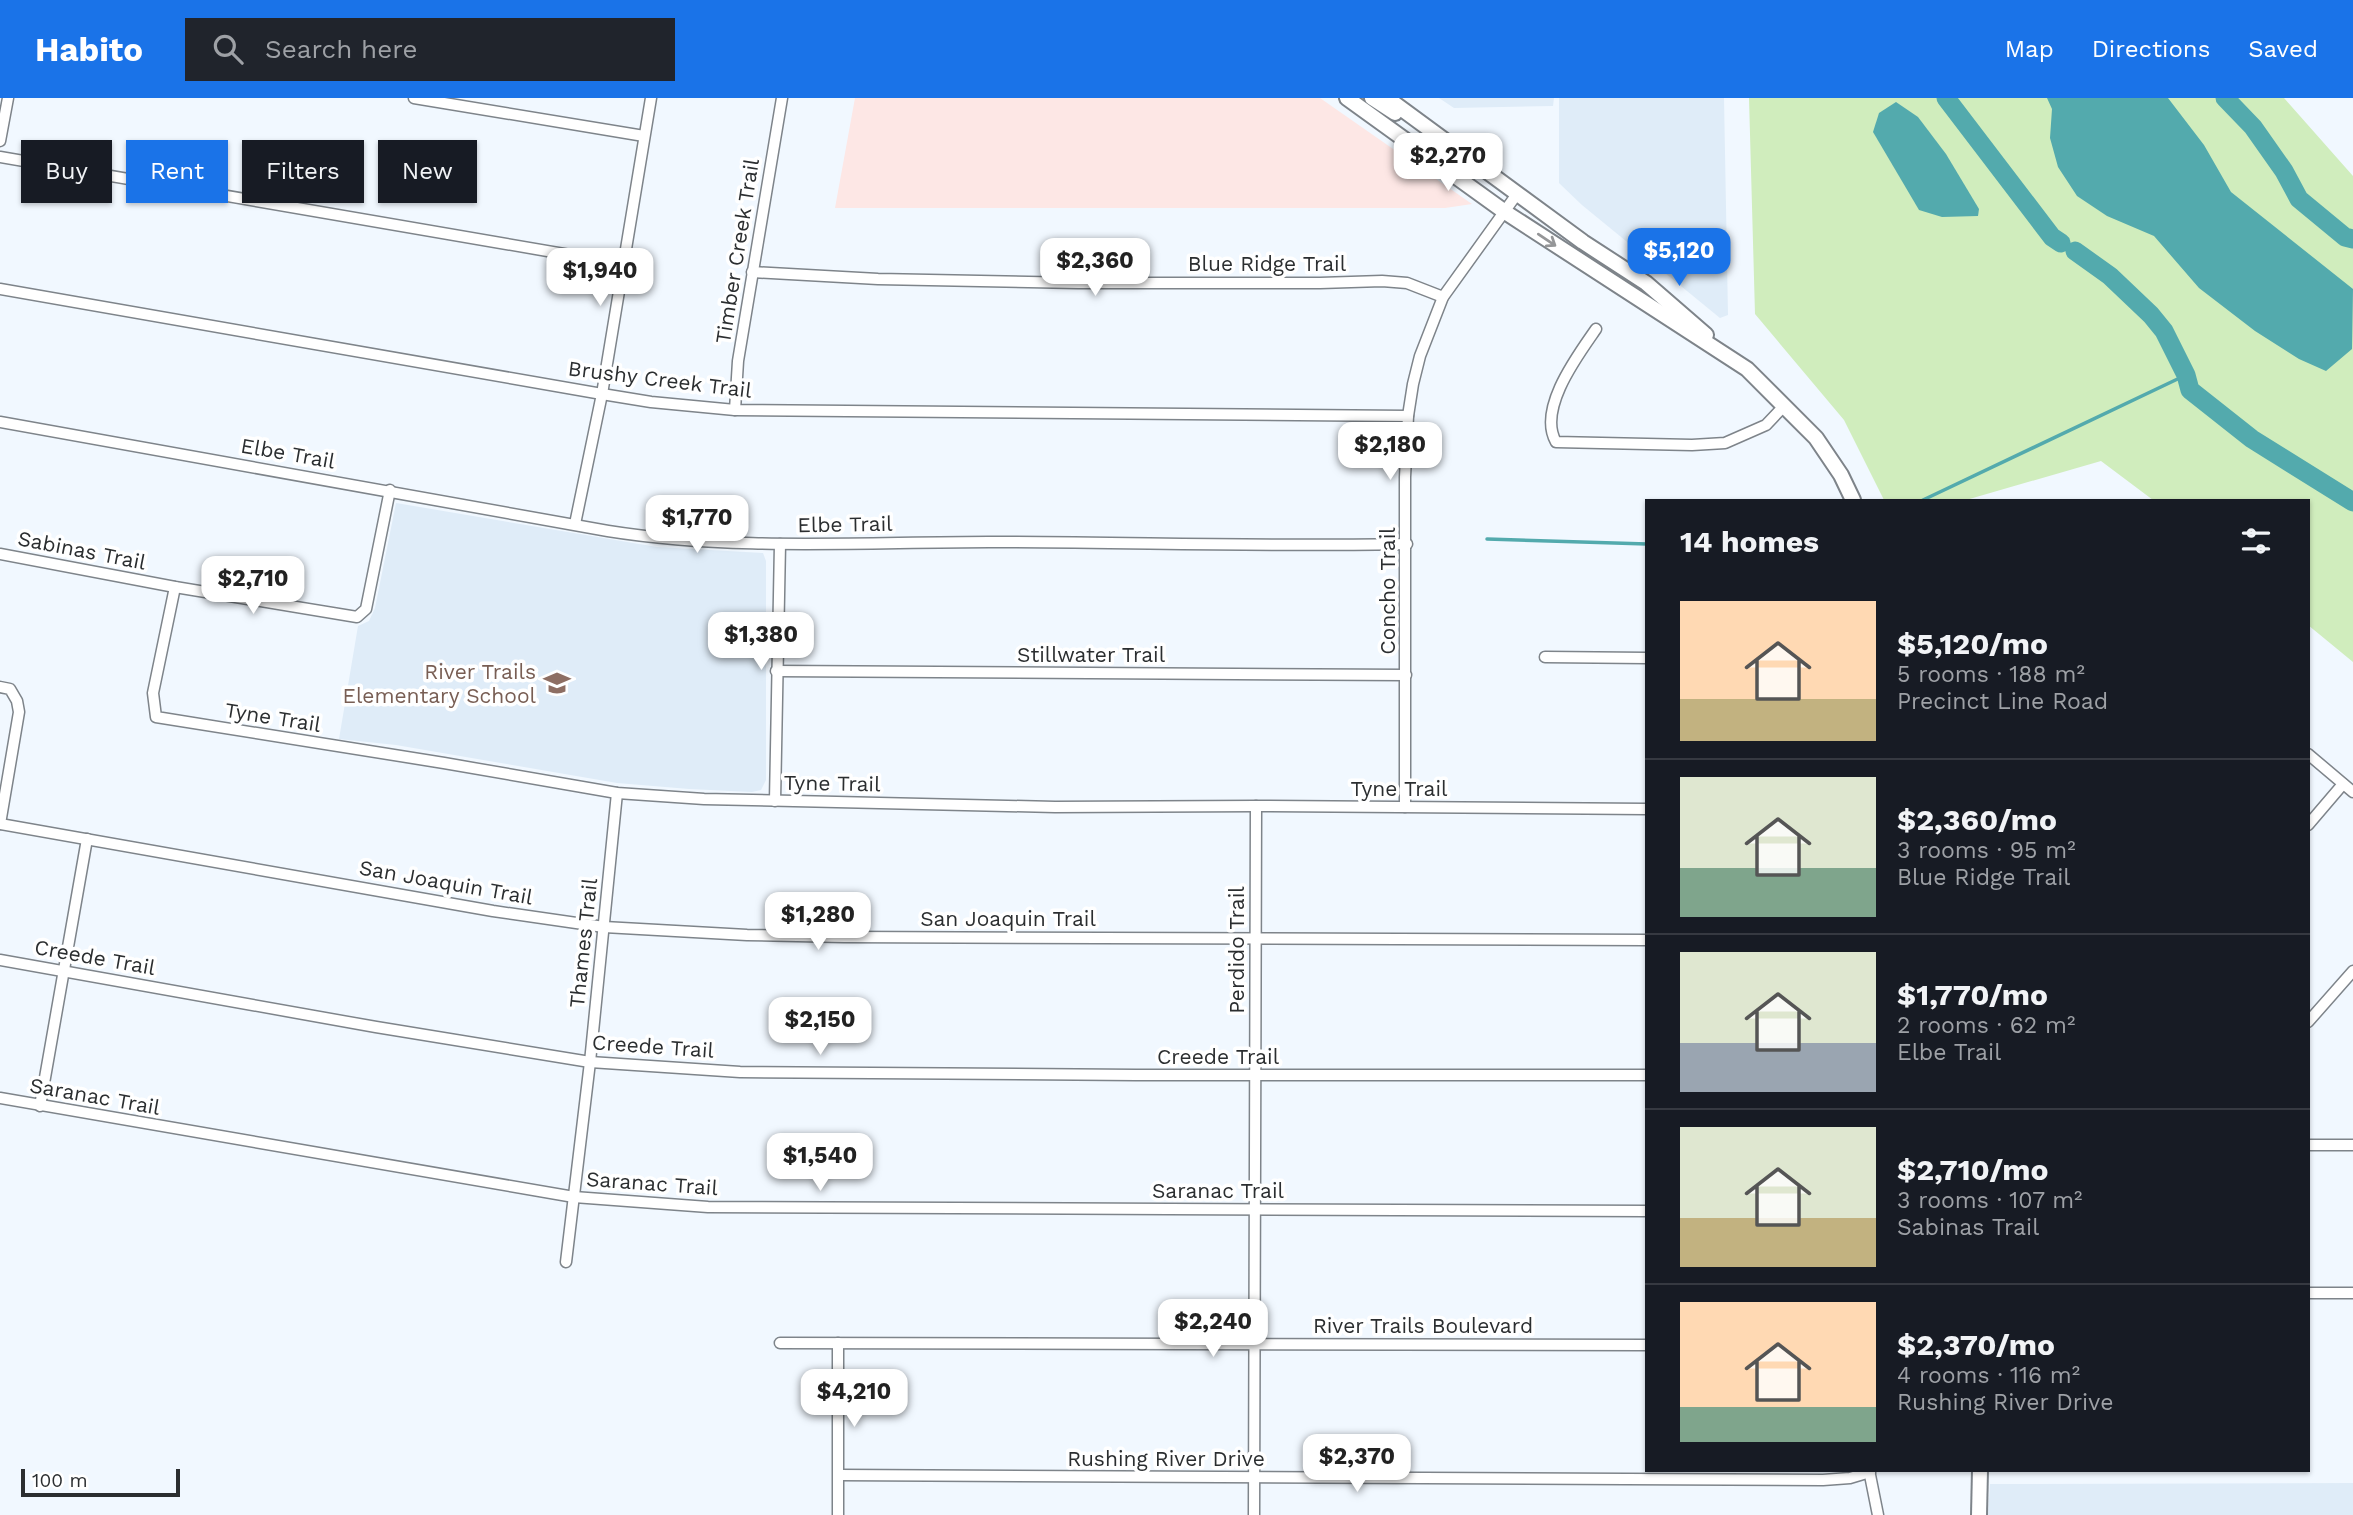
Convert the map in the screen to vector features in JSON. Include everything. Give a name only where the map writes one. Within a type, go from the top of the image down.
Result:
[{"type":"main road","points":[[1347,98],[1505,212],[1747,369]]},
{"type":"main road","points":[[1371,98],[1394,113],[1413,117]]},
{"type":"main road","points":[[1387,98],[1583,242],[1646,283],[1747,369],[1802,423],[1829,456],[1853,499]]},
{"type":"main road","points":[[1979,1515],[1980,1472]]},
{"type":"street","points":[[0,141],[8,98]]},
{"type":"street","points":[[414,98],[643,136]]},
{"type":"street","points":[[575,524],[602,394],[643,136],[652,98]]},
{"type":"street","name":"Timber Creek Trail","points":[[735,410],[738,360],[782,98]]},
{"type":"street","points":[[0,157],[623,264]]},
{"type":"street","name":"Concho Trail","points":[[1405,807],[1405,477],[1408,416],[1420,356],[1443,298],[1517,194]]},
{"type":"street","name":"Blue Ridge Trail","points":[[752,272],[878,279],[1038,282],[1382,281],[1407,283],[1443,298]]},
{"type":"street","name":"Brushy Creek Trail","points":[[0,289],[602,394],[735,410],[1408,416]]},
{"type":"street","points":[[1596,329],[1577,356],[1558,394],[1551,419],[1556,442],[1692,445],[1725,443],[1766,425],[1784,407]]},
{"type":"street","name":"Elbe Trail","points":[[0,422],[627,534],[780,544],[1407,544]]},
{"type":"street","name":"Sabinas Trail","points":[[0,554],[357,617],[366,610],[390,491]]},
{"type":"street","points":[[775,801],[780,544]]},
{"type":"street","name":"Tyne Trail","points":[[175,587],[153,693],[156,717],[617,793],[704,800],[1055,807],[1645,809]]},
{"type":"street","points":[[1545,657],[1645,658]]},
{"type":"street","name":"Stillwater Trail","points":[[776,671],[1406,675]]},
{"type":"street","points":[[0,687],[10,690],[17,701],[19,712],[0,824]]},
{"type":"street","points":[[2310,756],[2353,792]]},
{"type":"street","points":[[2310,823],[2343,784]]},
{"type":"street","name":"Thames Trail","points":[[566,1262],[590,1062],[617,793]]},
{"type":"street","name":"Perdido Trail","points":[[1254,1515],[1256,806]]},
{"type":"street","name":"San Joaquin Trail","points":[[0,824],[480,908],[604,927],[844,937],[1645,940]]},
{"type":"street","points":[[40,1105],[86,839]]},
{"type":"street","name":"Creede Trail","points":[[0,960],[363,1025],[590,1062],[740,1072],[1645,1075]]},
{"type":"street","points":[[2310,1020],[2353,971]]},
{"type":"street","name":"Saranac Trail","points":[[0,1098],[574,1197],[708,1207],[1645,1211]]},
{"type":"street","points":[[2310,1145],[2353,1145]]},
{"type":"street","points":[[2310,1293],[2353,1293]]},
{"type":"street","name":"River Trails Boulevard","points":[[780,1343],[1645,1345]]},
{"type":"street","points":[[838,1343],[838,1515]]},
{"type":"street","name":"Rushing River Drive","points":[[839,1475],[1823,1480],[1850,1478],[1866,1472]]},
{"type":"street","points":[[1869,1472],[1878,1515]]},
{"type":"shaded area","points":[[855,98],[1320,98],[1472,204],[1445,208],[835,208]]},
{"type":"shaded area","points":[[1439,98],[1554,98],[1553,106],[1454,108]]},
{"type":"shaded area","points":[[1559,98],[1724,98],[1728,315],[1720,318],[1559,183]]},
{"type":"shaded area","name":"River Trails Elementary School","points":[[396,503],[657,547],[763,553],[766,561],[766,780],[761,790],[752,792],[689,789],[617,783],[396,745],[339,739],[358,626],[369,621],[375,608]]},
{"type":"shaded area","points":[[2353,1483],[2353,1515],[1988,1515],[1990,1484]]},
{"type":"green space","points":[[1749,98],[2284,98],[2353,176],[2353,662],[2310,627],[2310,499],[2152,499],[2101,461],[1969,499],[1884,499],[1844,420],[1755,314]]},
{"type":"water","points":[[2047,98],[2168,98],[2204,145],[2231,192],[2353,289],[2352,349],[2326,371],[2299,359],[2255,331],[2199,288],[2154,236],[2107,216],[2077,196],[2058,167],[2050,138],[2052,109]]},
{"type":"water","points":[[1896,102],[1918,117],[1946,154],[1979,209],[1978,216],[1942,217],[1919,210],[1873,132],[1879,113]]},
{"type":"waterway","points":[[1946,98],[2052,237],[2061,243]]},
{"type":"waterway","points":[[2225,98],[2253,127],[2284,171],[2299,199],[2345,237],[2353,239]]},
{"type":"waterway","points":[[2075,251],[2110,276],[2151,315],[2164,331],[2186,375],[2190,390],[2252,439],[2353,502]]},
{"type":"waterway","points":[[1925,499],[2186,375]]},
{"type":"waterway","points":[[1487,539],[1645,544]]},
{"type":"place","name":"River Trails Elementary School","points":[[557,683]]}]
